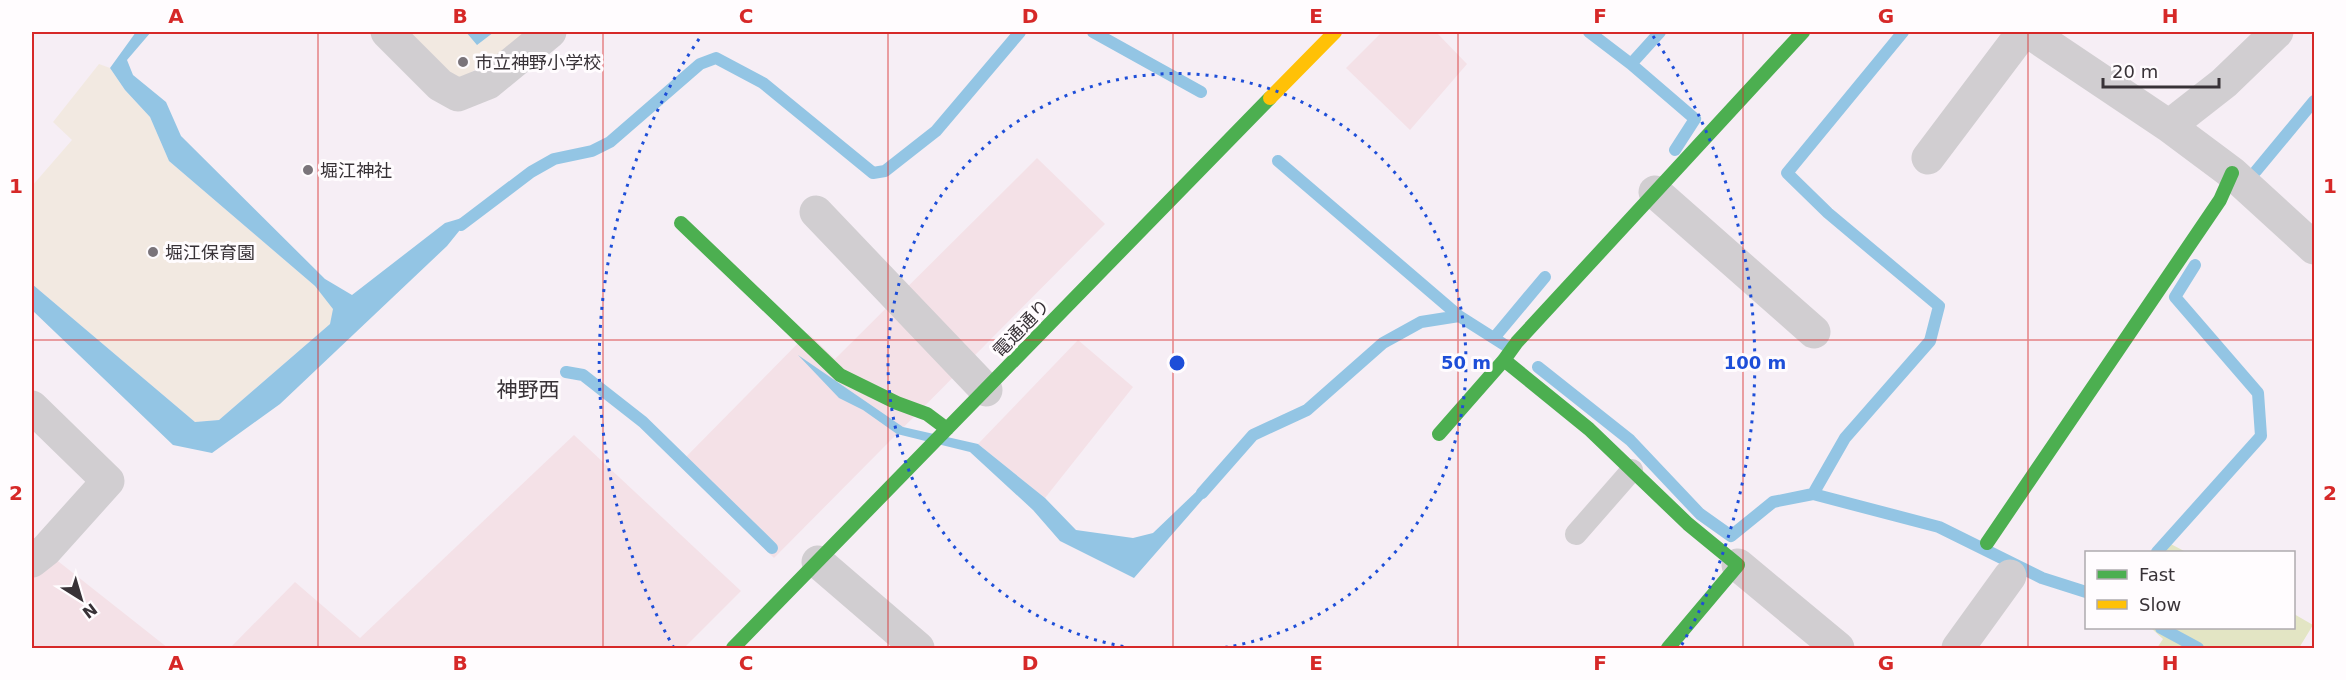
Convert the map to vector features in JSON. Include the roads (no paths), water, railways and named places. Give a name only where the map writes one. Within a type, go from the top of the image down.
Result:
[{"type":"street","points":[[387,32],[440,85],[458,95],[488,83],[550,32]]},
{"type":"street","points":[[1439,434],[1517,342],[1803,32]]},
{"type":"street","points":[[1928,158],[2023,32]]},
{"type":"street","points":[[2029,32],[2169,126],[2232,173],[2314,248]]},
{"type":"street","points":[[2169,126],[2224,82],[2277,32]]},
{"type":"street","name":"電通通り","points":[[733,648],[986,390],[1330,33]]},
{"type":"street","points":[[1987,543],[2220,200],[2232,173]]},
{"type":"street","points":[[1655,192],[1814,332]]},
{"type":"street","points":[[816,212],[986,390]]},
{"type":"street","points":[[681,223],[840,375],[897,403],[927,414],[947,429]]},
{"type":"street","points":[[1504,360],[1588,429],[1688,524],[1838,648]]},
{"type":"street","points":[[32,407],[108,481],[46,550],[32,561]]},
{"type":"street","points":[[818,562],[918,648]]},
{"type":"street","points":[[1668,648],[1738,565]]},
{"type":"street","points":[[1958,648],[2010,576]]},
{"type":"lane","points":[[1576,534],[1632,470]]},
{"type":"water","points":[[136,32],[151,32],[127,60],[133,75],[166,102],[181,136],[325,279],[352,295],[445,223],[472,215],[447,246],[280,404],[212,453],[173,445],[32,310],[32,284],[195,422],[219,420],[330,324],[333,309],[315,286],[169,161],[150,117],[125,90],[110,68]]},
{"type":"water","points":[[466,32],[494,32],[477,45]]},
{"type":"water","points":[[798,355],[903,427],[978,444],[1045,498],[1076,530],[1133,538],[1153,533],[1199,489],[1212,483],[1210,491],[1134,578],[1060,541],[1033,510],[970,452],[897,434],[863,410],[839,398]]},
{"type":"waterway","points":[[461,225],[531,172],[554,159],[592,151],[610,142],[700,64],[716,58],[763,83],[873,173],[885,171],[936,131],[1020,32]]},
{"type":"waterway","points":[[1093,32],[1201,92]]},
{"type":"waterway","points":[[1589,32],[1631,64]]},
{"type":"waterway","points":[[1660,32],[1631,64],[1695,119],[1675,150]]},
{"type":"waterway","points":[[1813,494],[1845,438],[1930,341],[1939,306],[1828,213],[1787,173],[1903,32]]},
{"type":"waterway","points":[[2256,171],[2314,101]]},
{"type":"waterway","points":[[1278,161],[1459,316],[1511,349]]},
{"type":"waterway","points":[[2158,551],[2261,436],[2258,393],[2175,297],[2195,265]]},
{"type":"waterway","points":[[1494,338],[1545,277]]},
{"type":"waterway","points":[[1202,493],[1253,435],[1307,410],[1383,343],[1421,322],[1459,316]]},
{"type":"waterway","points":[[1538,367],[1630,440],[1700,514],[1731,536],[1773,502],[1813,494],[1939,527],[2042,578],[2085,592]]},
{"type":"waterway","points":[[566,372],[583,375],[643,422],[772,548]]},
{"type":"waterway","points":[[2163,629],[2198,648]]},
{"type":"place","name":"市立神野小学校","points":[[463,62]]},
{"type":"place","name":"堀江神社","points":[[308,170]]},
{"type":"place","name":"堀江保育園","points":[[153,252]]},
{"type":"district","name":"神野西","points":[[528,390]]}]
